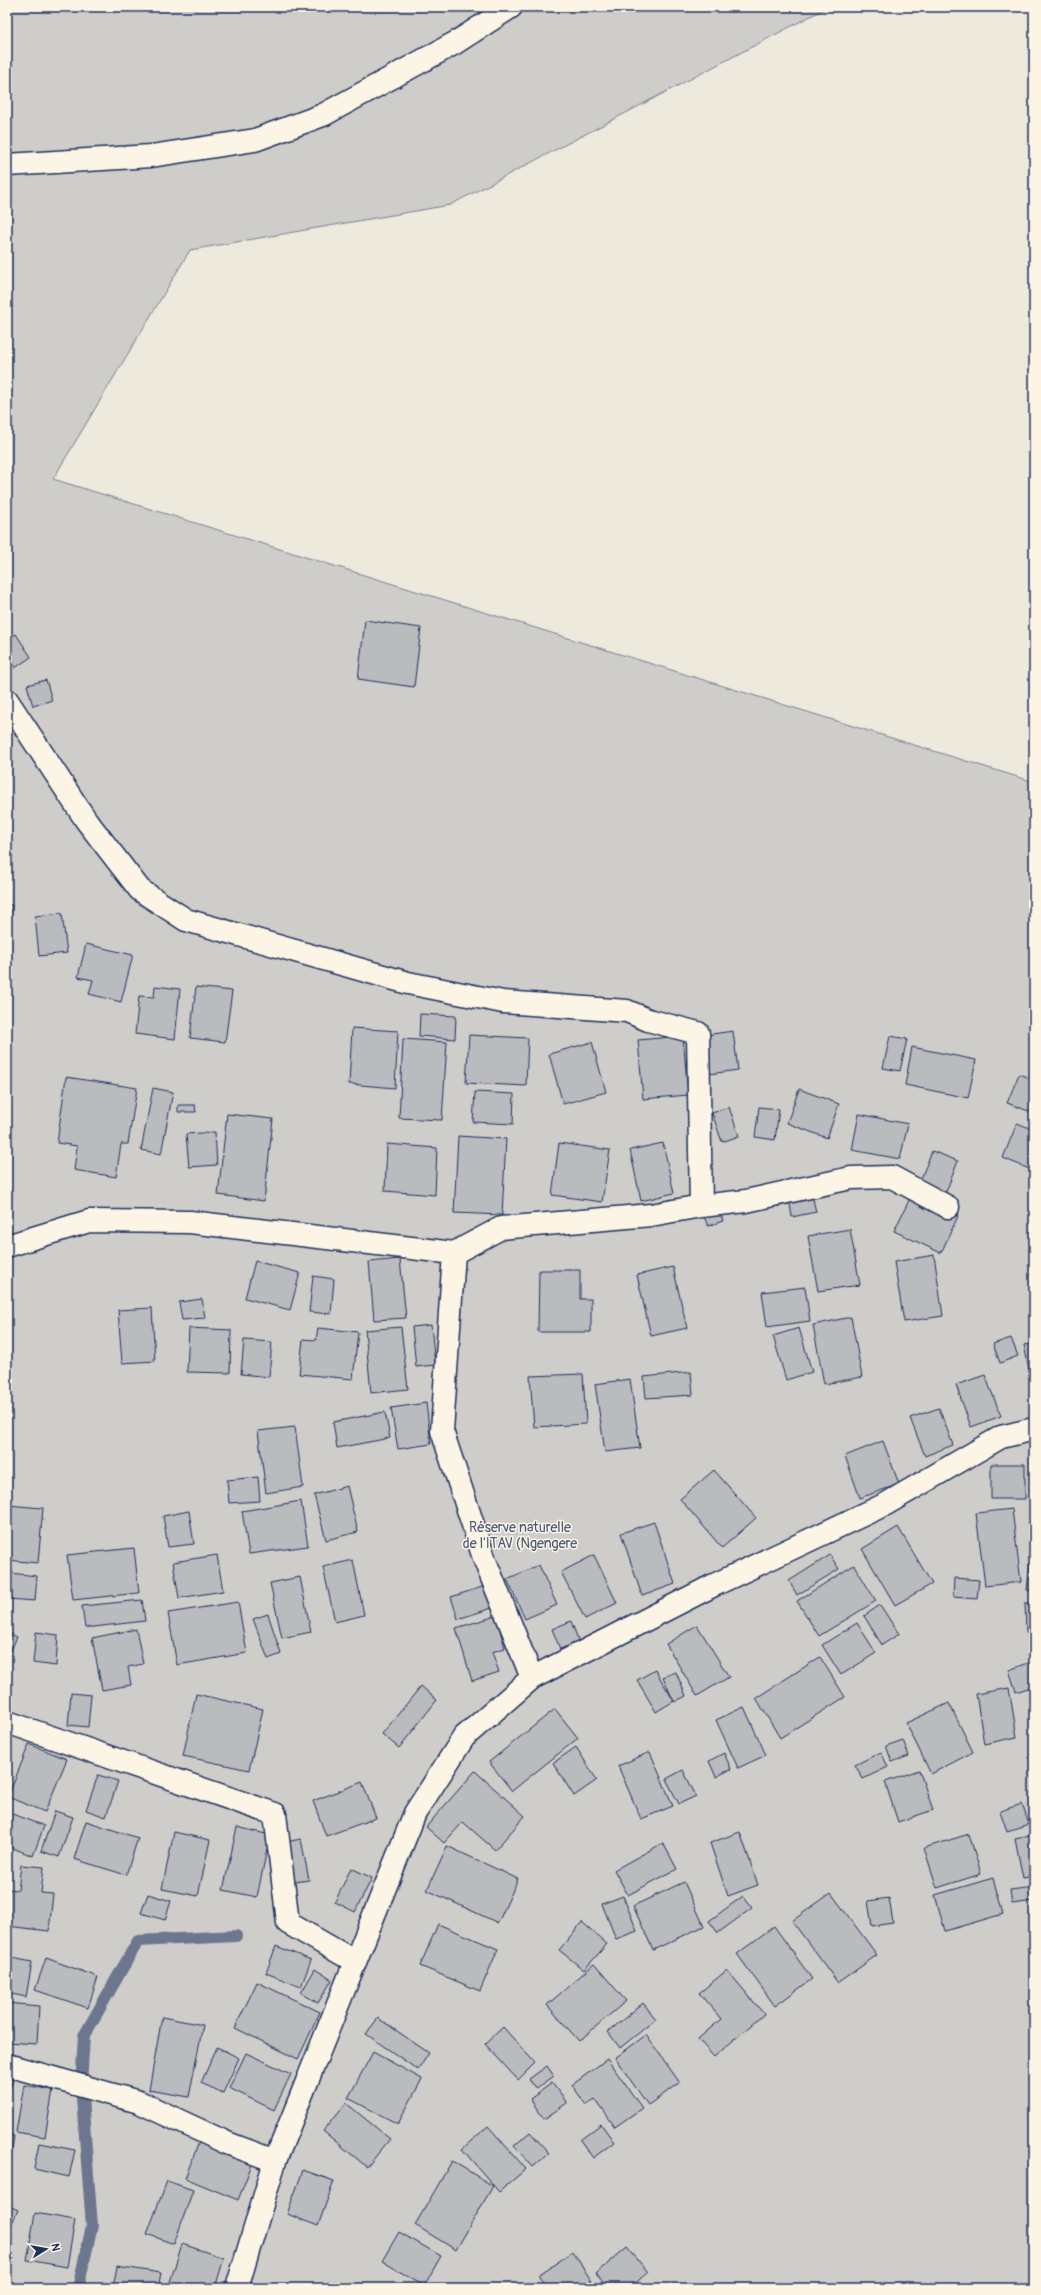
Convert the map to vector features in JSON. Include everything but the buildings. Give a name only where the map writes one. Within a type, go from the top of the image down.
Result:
[{"type":"street","points":[[7,165],[151,156],[255,140],[323,114],[456,43],[511,7]]},
{"type":"street","points":[[7,700],[86,820],[140,890],[186,920],[408,983],[503,1002],[627,1011],[648,1020],[698,1034],[701,1206]]},
{"type":"street","points":[[7,1246],[89,1221],[190,1222],[454,1253],[501,1228],[651,1215],[701,1206],[746,1202],[851,1178],[892,1177],[948,1207]]},
{"type":"street","points":[[454,1253],[442,1431],[484,1558],[532,1678]]},
{"type":"street","points":[[237,2288],[275,2161],[354,1960],[415,1813],[464,1737],[532,1678],[714,1585],[886,1504],[1001,1437],[1034,1429]]},
{"type":"street","points":[[7,1722],[275,1814],[288,1923],[354,1960]]},
{"type":"street","points":[[7,2065],[139,2102],[227,2143],[275,2161]]},
{"type":"green space","name":"Réserve naturelle de l'ITAV (Ngengere","points":[[7,7],[828,7],[450,205],[190,250],[53,479],[1034,782],[1034,2288],[7,2288]]},
{"type":"waterway","points":[[78,2288],[92,2226],[81,2085],[84,2036],[138,1941],[236,1936]]}]
